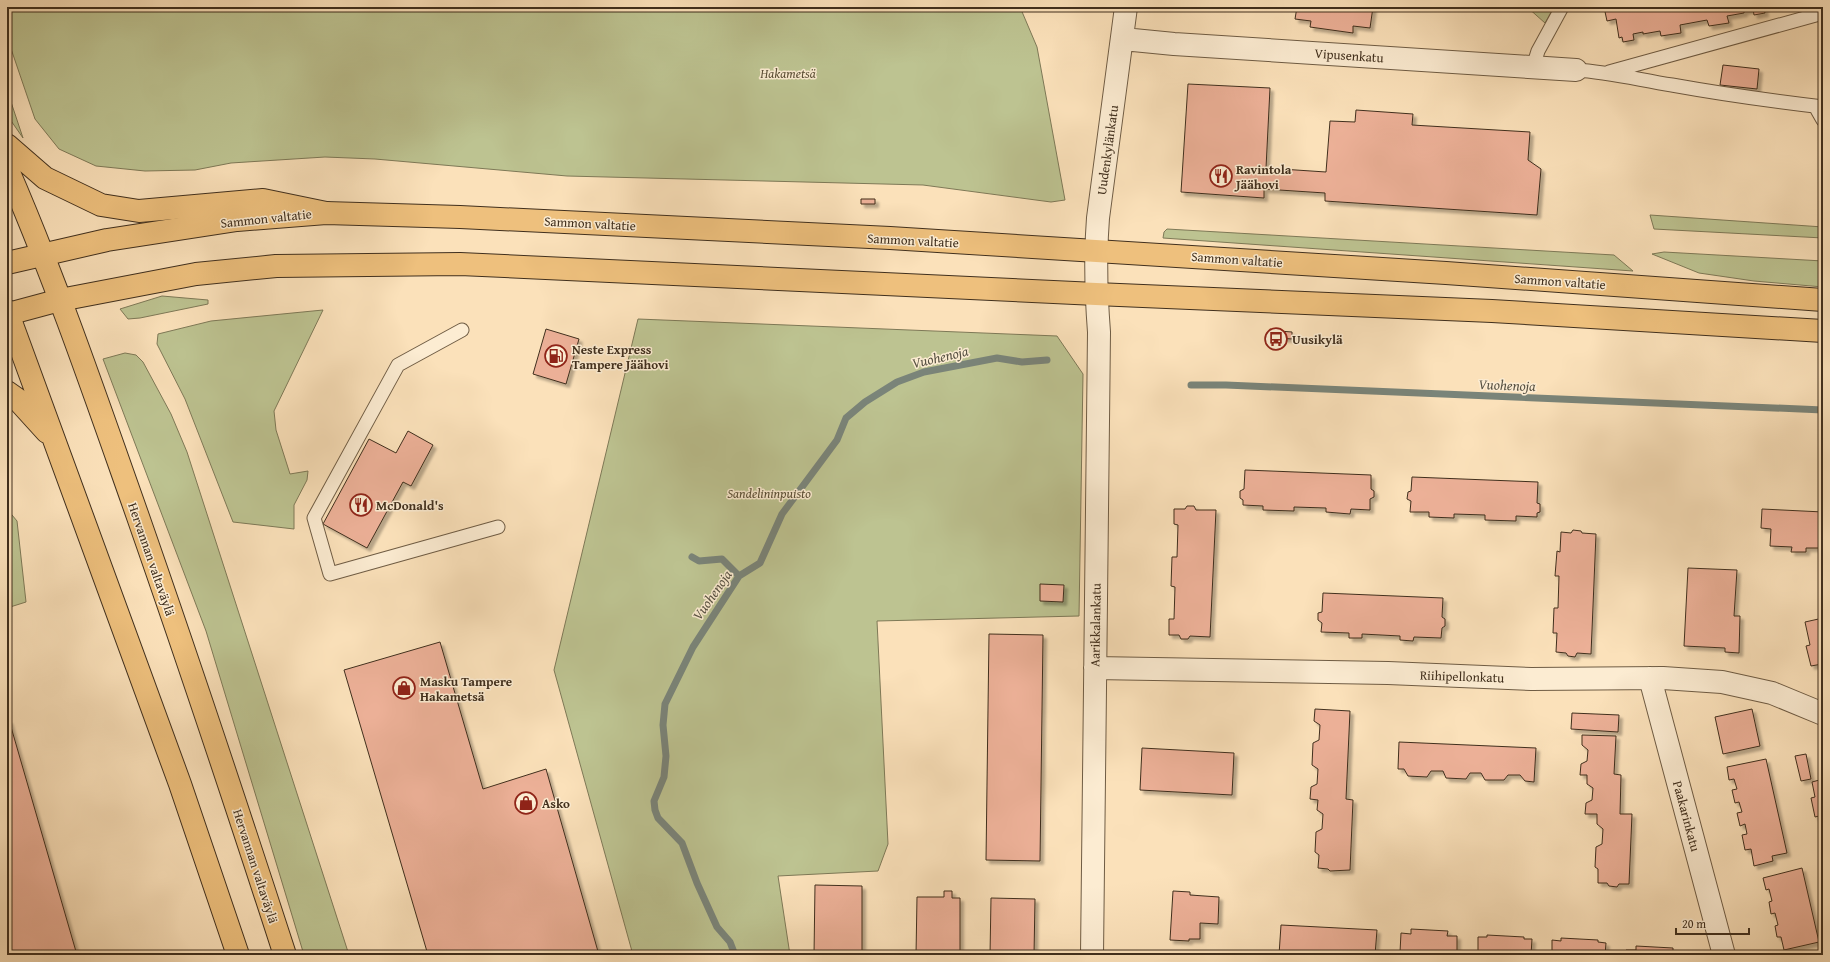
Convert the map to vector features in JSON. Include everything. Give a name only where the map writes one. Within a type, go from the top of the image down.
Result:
[{"type":"main road","points":[[7,145],[45,178],[101,205],[139,211],[263,200],[326,213]]},
{"type":"main road","name":"Hervannan valtaväylä","points":[[7,168],[84,362],[223,763],[285,955]]},
{"type":"main road","name":"Sammon valtatie","points":[[7,263],[107,240],[236,220],[326,213],[600,223],[1095,251],[1446,273],[1823,300]]},
{"type":"main road","points":[[238,955],[180,784],[53,440],[8,312],[60,300],[196,274],[276,266],[460,264],[1492,311],[1823,331]]},
{"type":"main road","points":[[7,392],[16,399],[53,440]]},
{"type":"street","name":"Uudenkylänkatu","points":[[1096,294],[1095,251],[1098,218],[1123,39],[1126,7]]},
{"type":"street","name":"Vipusenkatu","points":[[1123,39],[1174,44],[1576,70]]},
{"type":"street","name":"Aarikkalankatu","points":[[1092,955],[1100,332],[1096,294]]},
{"type":"street","name":"Riihipellonkatu","points":[[1095,668],[1388,673],[1531,679],[1650,678],[1722,682],[1772,692],[1823,714]]},
{"type":"street","name":"Paakarinkatu","points":[[1650,678],[1724,955]]},
{"type":"lane","points":[[1533,67],[1538,51],[1562,7]]},
{"type":"lane","points":[[1608,72],[1823,13]]},
{"type":"lane","points":[[1576,70],[1608,72],[1659,83],[1752,99],[1819,106],[1823,120]]},
{"type":"lane","points":[[462,330],[398,366],[314,518],[330,574],[498,527]]},
{"type":"green space","name":"Hakametsä","points":[[7,7],[1020,7],[1037,47],[1065,200],[1051,202],[923,185],[567,176],[375,159],[325,157],[231,163],[195,170],[145,171],[96,166],[59,149],[35,119],[7,37]]},
{"type":"green space","points":[[1527,7],[1554,7],[1545,23]]},
{"type":"green space","points":[[7,90],[23,138],[7,115]]},
{"type":"green space","points":[[1650,215],[1823,227],[1823,238],[1654,229]]},
{"type":"green space","points":[[1167,229],[1614,255],[1633,271],[1163,238],[1164,232]]},
{"type":"green space","points":[[1664,252],[1823,261],[1823,287],[1754,281],[1699,273],[1652,254]]},
{"type":"green space","points":[[162,296],[208,300],[208,304],[140,318],[128,319],[120,309]]},
{"type":"green space","points":[[323,310],[274,411],[276,430],[290,474],[308,471],[307,480],[294,505],[294,529],[233,522],[185,399],[157,344],[158,334],[211,321]]},
{"type":"green space","name":"Sandelininpuisto","points":[[638,319],[1057,336],[1083,374],[1079,616],[877,621],[888,844],[878,871],[778,876],[790,955],[633,955],[554,670]]},
{"type":"green space","points":[[125,353],[136,355],[143,362],[171,414],[187,452],[349,955],[304,955],[206,631],[103,359]]},
{"type":"green space","points":[[7,509],[17,521],[26,602],[7,608]]},
{"type":"building","points":[[1297,7],[1373,7],[1370,28],[1353,26],[1353,33],[1310,27],[1311,21],[1295,19]]},
{"type":"building","points":[[1604,7],[1764,7],[1765,13],[1754,15],[1753,9],[1744,11],[1744,13],[1727,16],[1729,23],[1709,26],[1707,20],[1680,25],[1681,33],[1661,36],[1660,31],[1643,34],[1643,32],[1633,34],[1634,40],[1623,42],[1622,37],[1619,38],[1616,19],[1607,21]]},
{"type":"building","points":[[1723,65],[1759,69],[1757,89],[1720,85]]},
{"type":"building","points":[[1188,84],[1270,88],[1266,168],[1326,172],[1330,121],[1355,122],[1356,110],[1413,114],[1412,125],[1530,132],[1528,160],[1541,169],[1537,215],[1325,201],[1325,193],[1264,189],[1264,198],[1181,192]]},
{"type":"building","points":[[861,199],[875,199],[875,204],[861,204]]},
{"type":"building","name":"Neste Express Tampere Jäähovi","points":[[546,329],[579,339],[566,384],[533,374]]},
{"type":"building","points":[[1279,331],[1292,332],[1292,339],[1279,338]]},
{"type":"building","name":"McDonald's","points":[[408,431],[433,445],[411,486],[403,482],[367,548],[323,524],[369,439],[396,453]]},
{"type":"building","points":[[1245,470],[1371,475],[1371,489],[1374,491],[1374,497],[1370,499],[1370,510],[1351,509],[1350,514],[1326,512],[1326,508],[1294,507],[1294,511],[1263,510],[1263,506],[1243,505],[1243,500],[1240,498],[1240,491],[1244,489]]},
{"type":"building","points":[[1412,477],[1538,482],[1537,503],[1540,504],[1540,512],[1537,513],[1537,517],[1516,516],[1516,521],[1485,520],[1485,515],[1454,514],[1454,518],[1429,517],[1429,512],[1410,512],[1411,501],[1407,499],[1408,492],[1411,491]]},
{"type":"building","points":[[1187,506],[1194,506],[1196,510],[1216,510],[1210,637],[1190,636],[1188,639],[1181,639],[1179,635],[1169,635],[1169,619],[1174,619],[1175,587],[1171,586],[1172,557],[1177,557],[1178,525],[1174,524],[1174,509],[1185,509]]},
{"type":"building","points":[[1762,509],[1823,512],[1823,548],[1806,548],[1806,552],[1791,552],[1792,547],[1770,546],[1771,529],[1761,528]]},
{"type":"building","points":[[1573,530],[1581,531],[1582,533],[1596,534],[1591,654],[1577,653],[1575,657],[1568,656],[1566,653],[1556,652],[1557,633],[1553,633],[1554,608],[1558,608],[1559,576],[1555,576],[1557,551],[1560,552],[1561,532],[1571,533]]},
{"type":"building","points":[[1688,568],[1737,570],[1734,616],[1740,616],[1739,653],[1725,652],[1725,648],[1684,646]]},
{"type":"building","points":[[1040,584],[1064,585],[1063,602],[1040,601]]},
{"type":"building","points":[[1323,593],[1443,598],[1442,617],[1445,619],[1445,626],[1442,628],[1441,638],[1414,637],[1413,641],[1400,640],[1400,636],[1362,634],[1362,638],[1349,638],[1349,633],[1321,632],[1322,623],[1318,620],[1318,613],[1322,612]]},
{"type":"building","points":[[1823,618],[1823,669],[1822,664],[1811,666],[1806,646],[1810,645],[1805,622]]},
{"type":"building","points":[[989,634],[1043,635],[1040,861],[986,860]]},
{"type":"building","points":[[440,642],[483,789],[546,769],[599,955],[428,955],[344,670]]},
{"type":"building","points":[[1315,709],[1350,711],[1346,799],[1353,800],[1350,870],[1330,871],[1328,869],[1318,868],[1319,855],[1315,852],[1316,832],[1322,829],[1323,814],[1317,810],[1318,800],[1310,799],[1311,787],[1317,784],[1318,769],[1312,765],[1313,743],[1319,740],[1320,725],[1314,721]]},
{"type":"building","points":[[1752,709],[1760,746],[1723,754],[1715,717]]},
{"type":"building","points":[[1572,713],[1619,715],[1618,732],[1571,729]]},
{"type":"building","points":[[9,720],[77,955],[7,955],[7,721]]},
{"type":"building","points":[[1582,735],[1616,736],[1614,774],[1621,775],[1620,814],[1632,814],[1629,884],[1619,884],[1617,887],[1609,886],[1607,883],[1598,883],[1598,869],[1595,867],[1596,847],[1602,844],[1603,829],[1597,824],[1597,814],[1585,814],[1586,803],[1592,800],[1593,788],[1587,784],[1587,775],[1580,775],[1581,764],[1587,761],[1588,750],[1582,745]]},
{"type":"building","points":[[1399,742],[1536,748],[1534,782],[1525,781],[1520,775],[1508,775],[1504,780],[1485,780],[1481,773],[1470,773],[1466,779],[1446,778],[1443,771],[1431,771],[1427,777],[1408,776],[1404,769],[1398,769]]},
{"type":"building","points":[[1142,748],[1234,753],[1232,795],[1140,790]]},
{"type":"building","points":[[1806,754],[1811,779],[1801,781],[1795,756]]},
{"type":"building","points":[[1766,759],[1787,853],[1772,856],[1773,861],[1754,866],[1751,849],[1745,850],[1742,835],[1747,834],[1745,824],[1740,826],[1737,813],[1742,812],[1739,802],[1735,803],[1732,790],[1737,789],[1734,779],[1729,780],[1727,767]]},
{"type":"building","points":[[1823,779],[1823,815],[1815,817],[1811,798],[1815,797],[1812,782]]},
{"type":"building","points":[[1802,868],[1819,942],[1784,950],[1781,937],[1777,937],[1775,926],[1778,925],[1775,913],[1771,914],[1769,902],[1772,901],[1769,889],[1766,890],[1763,878]]},
{"type":"building","points":[[815,885],[862,886],[862,955],[814,955]]},
{"type":"building","points":[[944,891],[952,891],[952,898],[960,898],[960,955],[916,955],[917,897],[944,897]]},
{"type":"building","points":[[1173,891],[1190,892],[1190,895],[1219,897],[1218,924],[1200,923],[1200,939],[1189,939],[1189,941],[1170,940]]},
{"type":"building","points":[[991,898],[1035,899],[1034,955],[990,955]]},
{"type":"building","points":[[1281,925],[1377,930],[1375,955],[1279,955]]},
{"type":"building","points":[[1411,929],[1448,931],[1447,936],[1457,936],[1457,954],[1459,955],[1398,955],[1398,952],[1400,952],[1401,933],[1411,934]]},
{"type":"building","points":[[1487,935],[1524,937],[1524,939],[1532,939],[1531,955],[1478,955],[1478,937],[1487,937]]},
{"type":"building","points":[[1561,938],[1598,940],[1598,942],[1606,943],[1605,955],[1552,955],[1552,940],[1561,941]]},
{"type":"building","points":[[1636,946],[1673,948],[1673,952],[1683,952],[1683,955],[1626,955],[1626,950],[1636,950]]},
{"type":"waterway","name":"Vuohenoja","points":[[735,955],[730,942],[717,927],[697,883],[682,843],[658,818],[655,810],[654,801],[664,777],[666,756],[663,725],[665,704],[693,647],[739,576],[760,563],[782,514],[837,440],[846,418],[865,402],[897,382],[924,372],[997,358],[1022,362],[1047,360]]},
{"type":"waterway","name":"Vuohenoja","points":[[1191,385],[1226,385],[1823,410]]},
{"type":"waterway","points":[[692,557],[699,561],[722,559],[739,576]]},
{"type":"place","name":"Ravintola Jäähovi","points":[[1221,176]]},
{"type":"place","name":"Uusikylä","points":[[1276,339]]},
{"type":"place","name":"Neste Express Tampere Jäähovi","points":[[556,356]]},
{"type":"place","name":"McDonald's","points":[[361,505]]},
{"type":"place","name":"Masku Tampere Hakametsä","points":[[404,688]]},
{"type":"place","name":"Asko","points":[[526,803]]}]
